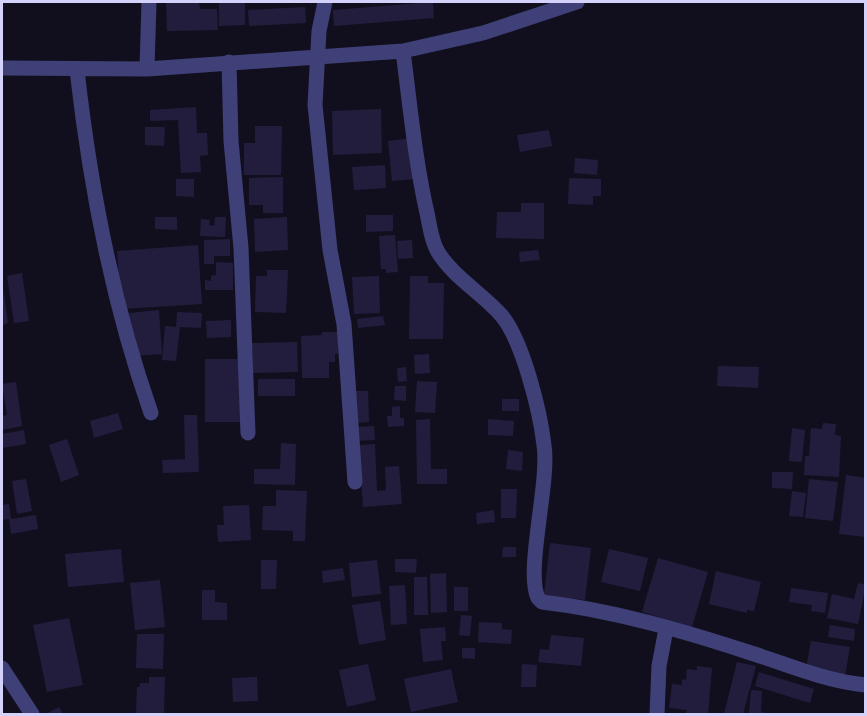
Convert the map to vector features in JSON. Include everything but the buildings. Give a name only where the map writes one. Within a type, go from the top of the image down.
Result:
[{"type":"street","points":[[147,69],[148,2]]},
{"type":"street","points":[[325,2],[317,57],[317,126],[330,250],[344,324],[355,482]]},
{"type":"street","points":[[2,68],[147,69],[403,51],[483,33],[577,2]]},
{"type":"street","points":[[403,51],[425,203],[433,242],[446,263],[502,317],[509,328],[517,342],[537,411],[545,446],[535,593],[542,602],[593,609],[751,653],[811,675],[866,685]]},
{"type":"street","points":[[229,63],[231,141],[241,248],[248,433]]},
{"type":"street","points":[[77,70],[86,157],[133,362],[151,412]]},
{"type":"street","points":[[657,714],[659,666],[666,629]]},
{"type":"street","points":[[2,668],[32,714]]}]
